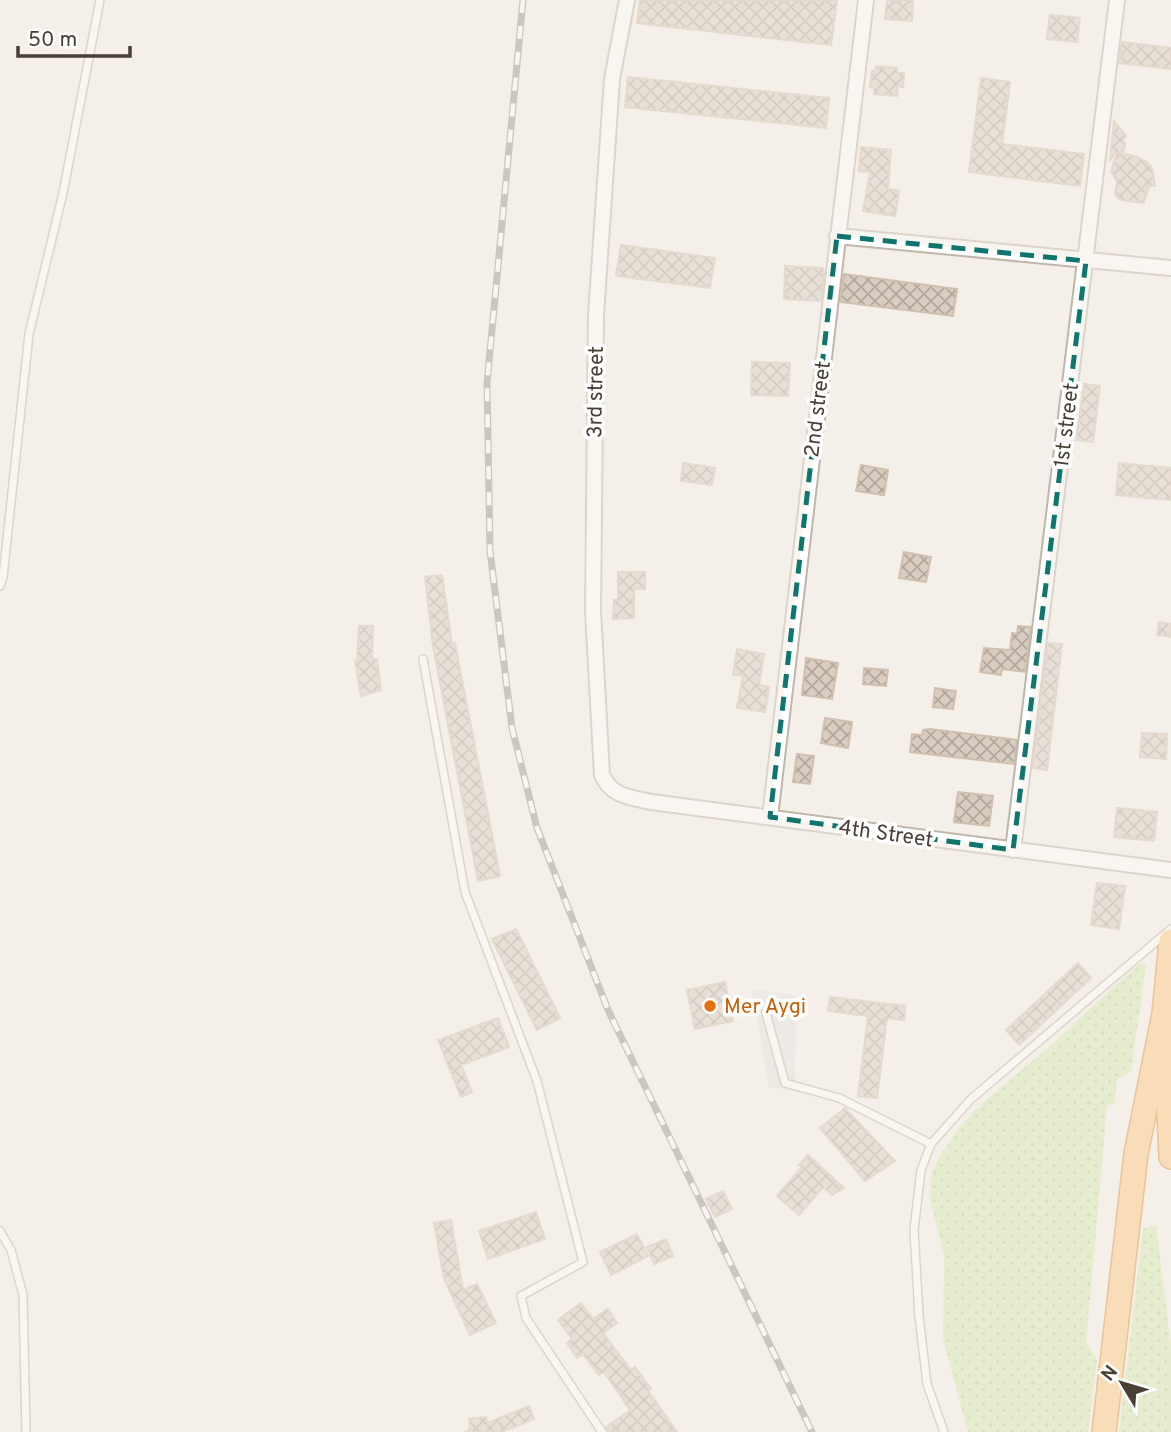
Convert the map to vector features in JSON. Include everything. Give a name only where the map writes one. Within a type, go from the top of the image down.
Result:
[{"type":"highway","points":[[1104,1432],[1136,1154],[1164,1014],[1171,942]]},
{"type":"highway","points":[[1164,1014],[1171,1157]]},
{"type":"street","name":"3rd street","points":[[606,784],[601,775],[593,611],[596,315],[612,79],[626,0]]},
{"type":"street","name":"2nd street","points":[[770,817],[866,0]]},
{"type":"street","name":"1st street","points":[[1013,850],[1116,0]]},
{"type":"street","points":[[837,236],[1171,268]]},
{"type":"street","name":"4th Street","points":[[606,784],[613,792],[651,802],[1171,870]]},
{"type":"lane","points":[[0,586],[29,334],[63,193],[100,0]]},
{"type":"lane","points":[[423,659],[465,892],[537,1081],[583,1262],[521,1296],[526,1318],[602,1432]]},
{"type":"lane","points":[[944,1432],[927,1384],[919,1316],[914,1230],[920,1170],[931,1144],[971,1099],[1171,929]]},
{"type":"lane","points":[[766,1013],[785,1083],[839,1098],[931,1144]]},
{"type":"lane","points":[[0,1231],[11,1250],[23,1295],[26,1432]]},
{"type":"highlighted area","points":[[837,236],[1086,261],[1013,850],[770,817]]},
{"type":"green space","points":[[1139,964],[1146,964],[1131,1072],[1117,1079],[1114,1104],[1107,1105],[1086,1342],[1097,1360],[1088,1432],[968,1432],[943,1339],[944,1254],[930,1200],[931,1177],[939,1157],[961,1125]]},
{"type":"green space","points":[[1156,1225],[1171,1347],[1171,1432],[1119,1432],[1143,1228]]},
{"type":"shaded area","points":[[751,989],[796,996],[795,1091],[769,1087]]},
{"type":"building","points":[[640,0],[837,0],[831,45],[637,23]]},
{"type":"building","points":[[887,0],[913,0],[912,21],[885,19]]},
{"type":"building","points":[[1050,15],[1080,18],[1077,42],[1047,39]]},
{"type":"building","points":[[1122,42],[1171,48],[1171,69],[1119,63]]},
{"type":"building","points":[[876,66],[897,68],[897,73],[904,73],[903,87],[898,86],[897,96],[874,94],[874,88],[870,87],[872,71],[875,71]]},
{"type":"building","points":[[628,77],[829,98],[826,128],[625,107]]},
{"type":"building","points":[[981,78],[1010,82],[1002,144],[1084,154],[1080,186],[969,172]]},
{"type":"building","points":[[1114,121],[1126,136],[1123,140],[1123,153],[1119,153],[1134,156],[1147,162],[1152,168],[1155,186],[1149,186],[1144,203],[1121,200],[1115,195],[1117,182],[1111,171],[1117,153],[1110,161]]},
{"type":"building","points":[[861,147],[891,150],[888,189],[899,191],[895,216],[863,211],[870,172],[859,171]]},
{"type":"building","points":[[621,245],[715,258],[710,288],[616,276]]},
{"type":"building","points":[[785,266],[823,268],[821,301],[784,299]]},
{"type":"building","points":[[844,274],[957,289],[953,316],[840,302]]},
{"type":"building","points":[[752,362],[790,363],[788,396],[751,395]]},
{"type":"building","points":[[1084,384],[1100,386],[1093,442],[1076,440]]},
{"type":"building","points":[[683,463],[715,468],[712,485],[681,481]]},
{"type":"building","points":[[1119,463],[1171,468],[1171,500],[1116,495]]},
{"type":"building","points":[[861,465],[888,470],[884,495],[856,491]]},
{"type":"building","points":[[904,552],[931,557],[926,582],[899,578]]},
{"type":"building","points":[[618,572],[645,572],[645,589],[634,589],[634,618],[613,619],[614,600],[618,600]]},
{"type":"building","points":[[442,575],[452,644],[455,643],[500,876],[478,881],[433,646],[425,577]]},
{"type":"building","points":[[1159,622],[1171,624],[1171,637],[1157,635]]},
{"type":"building","points":[[359,626],[373,626],[372,660],[377,659],[381,690],[361,696],[355,661]]},
{"type":"building","points":[[1018,626],[1031,627],[1025,672],[1002,669],[1001,675],[980,672],[984,648],[1010,650],[1012,633],[1017,634]]},
{"type":"building","points":[[1048,643],[1062,644],[1047,770],[1033,768]]},
{"type":"building","points":[[737,649],[764,654],[759,685],[769,687],[765,712],[737,708],[743,676],[733,675]]},
{"type":"building","points":[[806,658],[838,663],[832,699],[802,695]]},
{"type":"building","points":[[864,668],[888,670],[886,686],[863,684]]},
{"type":"building","points":[[935,688],[956,691],[953,709],[933,707]]},
{"type":"building","points":[[825,718],[852,722],[848,748],[821,743]]},
{"type":"building","points":[[923,730],[1017,740],[1014,764],[910,752],[912,734],[922,735]]},
{"type":"building","points":[[1142,733],[1167,734],[1166,759],[1140,757]]},
{"type":"building","points":[[797,754],[814,756],[810,784],[793,782]]},
{"type":"building","points":[[958,792],[993,796],[989,826],[954,822]]},
{"type":"building","points":[[1117,808],[1157,812],[1154,841],[1114,837]]},
{"type":"building","points":[[1097,883],[1125,886],[1119,929],[1091,925]]},
{"type":"building","points":[[516,929],[560,1018],[537,1030],[492,939]]},
{"type":"building","points":[[1078,963],[1091,978],[1019,1045],[1006,1030]]},
{"type":"building","points":[[725,982],[733,1021],[695,1029],[687,990]]},
{"type":"building","points":[[830,997],[905,1006],[904,1020],[887,1018],[877,1098],[858,1096],[868,1016],[828,1011]]},
{"type":"building","points":[[498,1018],[509,1047],[461,1065],[472,1092],[461,1097],[438,1040]]},
{"type":"building","points":[[845,1108],[895,1161],[865,1181],[820,1128]]},
{"type":"building","points":[[808,1155],[844,1188],[832,1195],[823,1187],[799,1215],[777,1196],[802,1167],[799,1165]]},
{"type":"building","points":[[723,1191],[732,1209],[715,1217],[706,1199]]},
{"type":"building","points":[[536,1212],[545,1239],[488,1259],[479,1231]]},
{"type":"building","points":[[451,1220],[463,1290],[477,1284],[496,1323],[470,1335],[444,1279],[434,1223]]},
{"type":"building","points":[[637,1234],[648,1256],[611,1275],[600,1252]]},
{"type":"building","points":[[666,1239],[673,1256],[654,1264],[647,1247]]},
{"type":"building","points":[[581,1303],[593,1319],[608,1309],[617,1323],[603,1333],[631,1370],[635,1367],[651,1389],[648,1391],[677,1432],[608,1432],[606,1427],[630,1410],[604,1372],[599,1375],[583,1354],[577,1358],[567,1343],[572,1339],[558,1320]]},
{"type":"building","points":[[529,1406],[534,1419],[502,1432],[465,1432],[470,1429],[469,1419],[486,1417],[487,1423]]},
{"type":"railway","points":[[523,0],[487,383],[490,551],[512,728],[537,828],[608,1010],[812,1432]]},
{"type":"place","name":"Mer Aygi","points":[[710,1006]]}]
